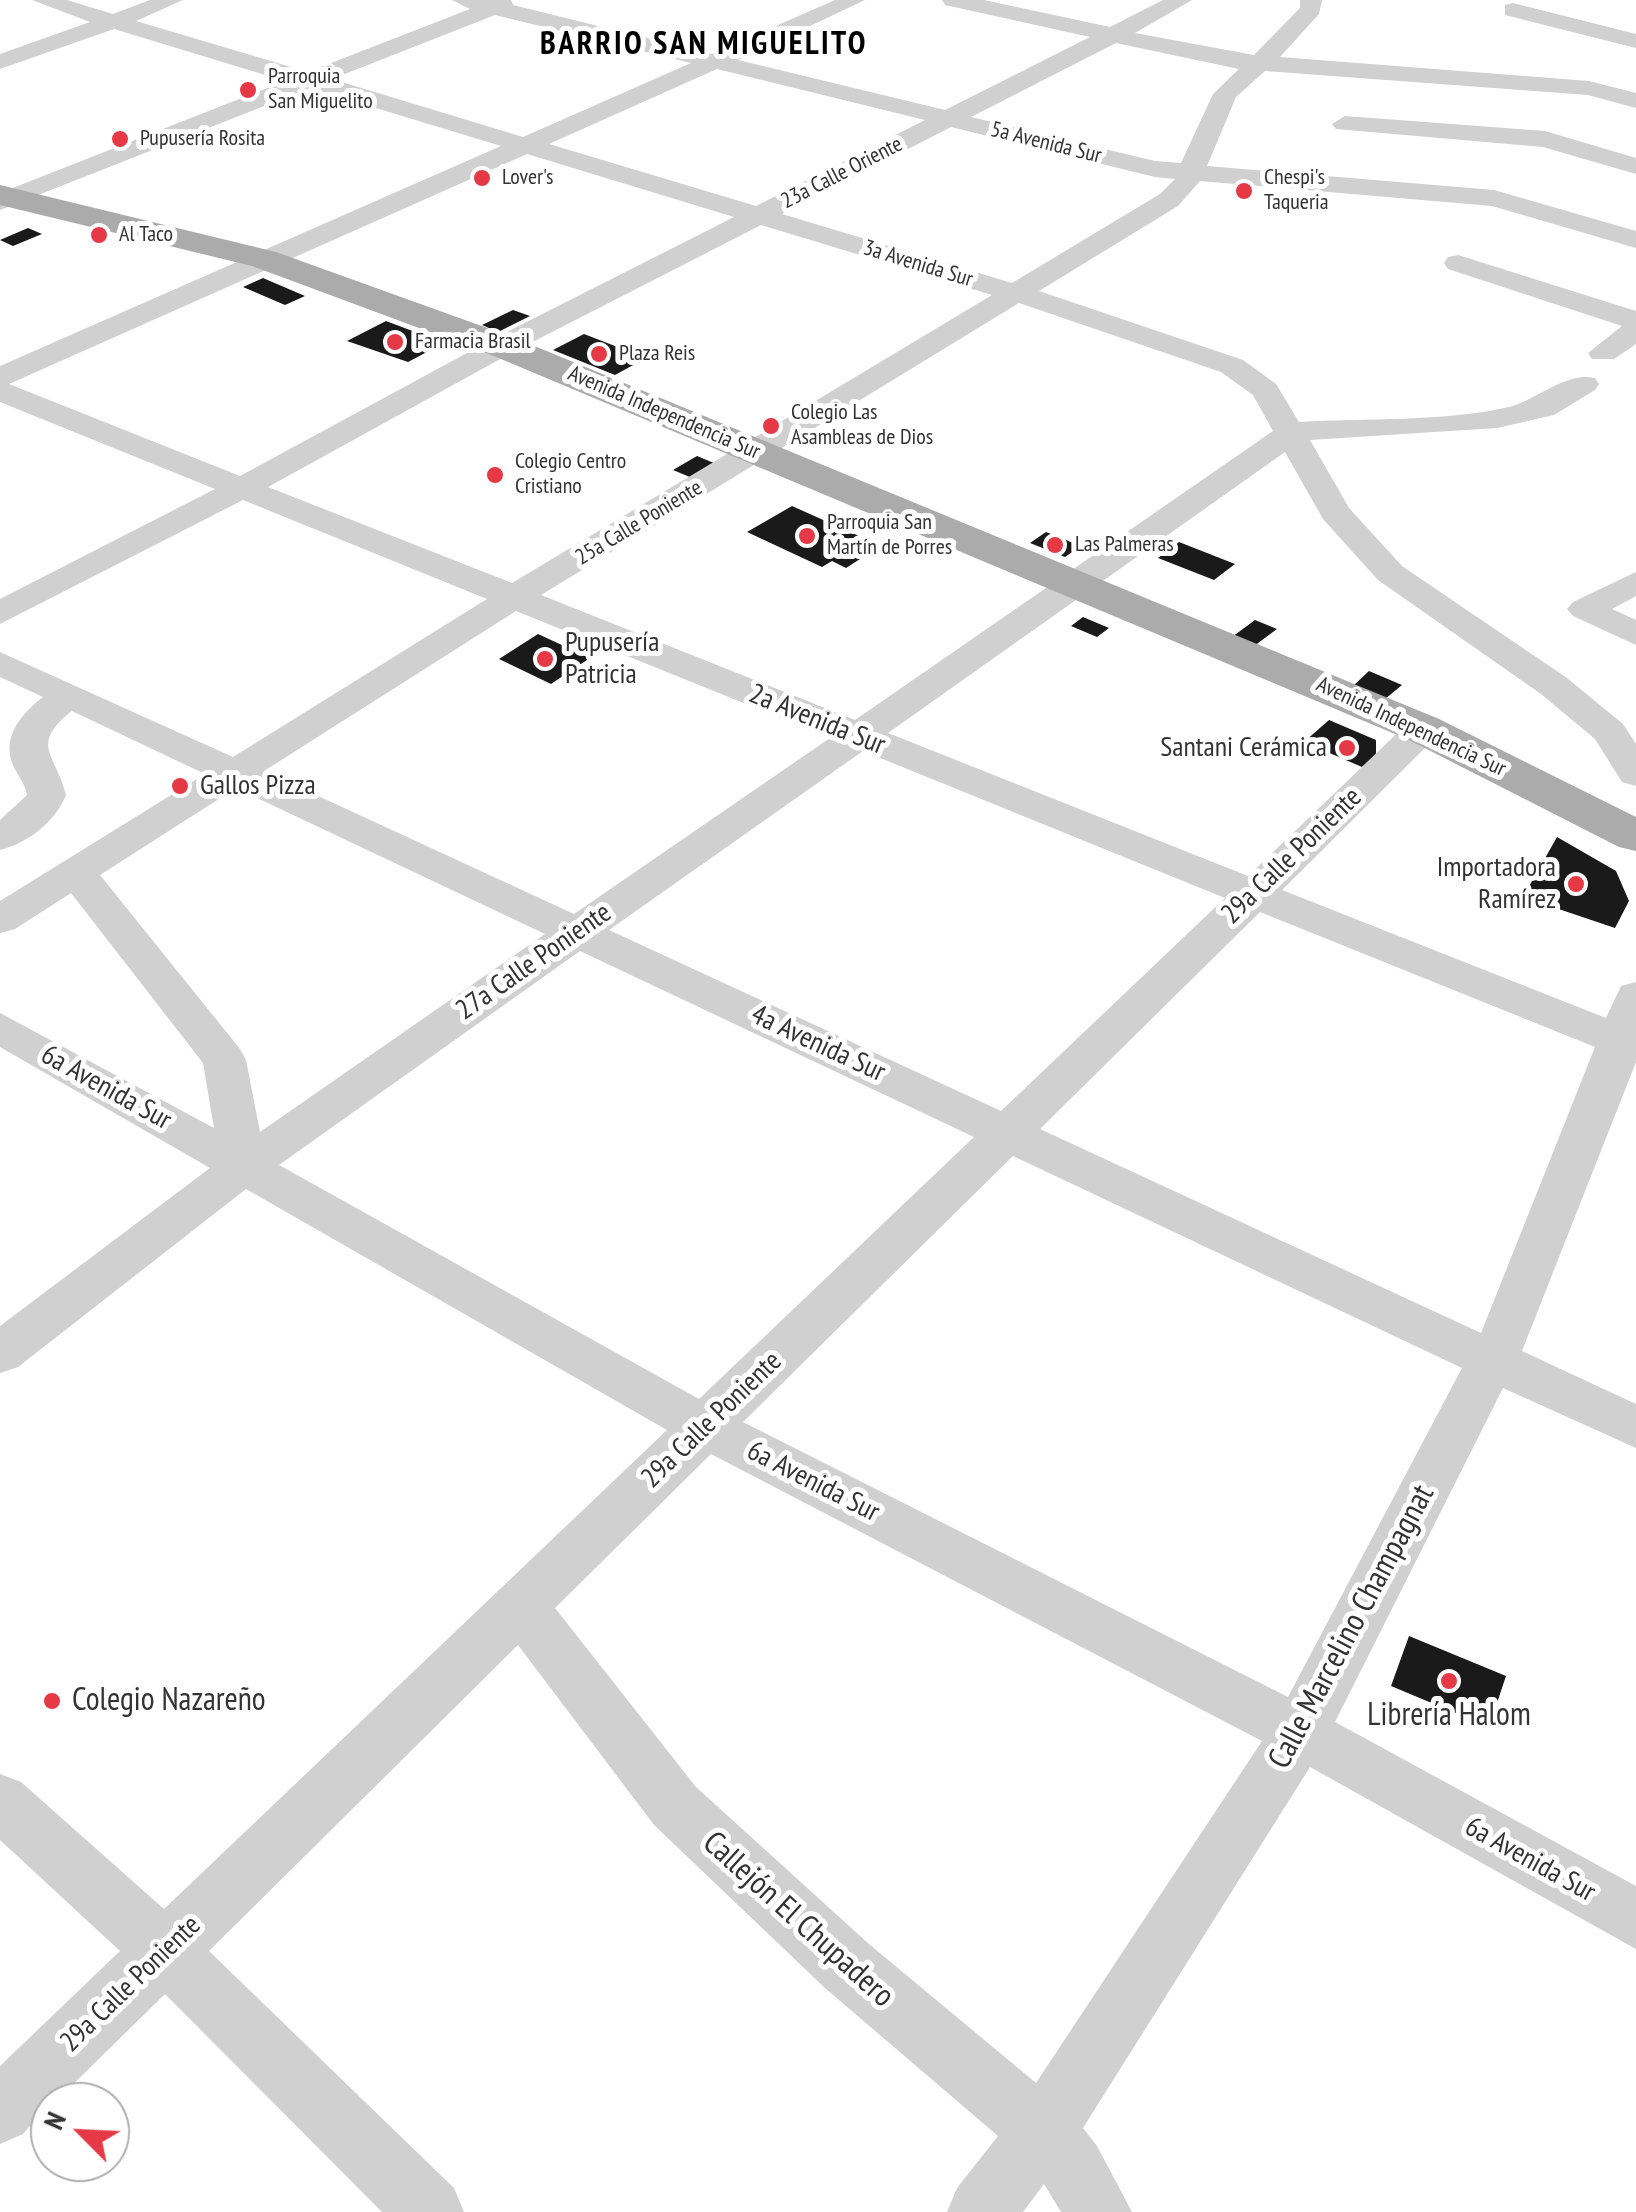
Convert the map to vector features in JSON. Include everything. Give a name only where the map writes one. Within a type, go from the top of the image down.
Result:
[{"type":"main road","name":"Avenida Independencia Sur","points":[[4,199],[264,260],[502,346],[1423,728],[1636,836]]},
{"type":"street","name":"3a Avenida Sur","points":[[42,0],[1019,294],[1232,366],[1264,390],[1336,512],[1390,573],[1554,686],[1623,727],[1636,774]]},
{"type":"street","points":[[0,62],[172,0]]},
{"type":"street","name":"5a Avenida Sur","points":[[463,0],[504,4],[716,61],[1143,166],[1190,173],[1507,183],[1636,240]]},
{"type":"street","points":[[0,377],[854,0]]},
{"type":"street","points":[[953,0],[1258,63],[1589,88],[1636,101]]},
{"type":"street","name":"23a Calle Oriente","points":[[0,612],[238,490],[502,346],[1181,0]]},
{"type":"street","name":"25a Calle Poniente","points":[[0,920],[238,774],[512,598],[1169,200],[1184,187],[1225,94],[1288,37],[1312,9],[1312,0]]},
{"type":"street","points":[[4,199],[504,4]]},
{"type":"street","points":[[1513,10],[1636,42]]},
{"type":"street","points":[[1507,183],[1589,88]]},
{"type":"street","points":[[1344,124],[1545,139],[1636,166]]},
{"type":"street","points":[[1458,263],[1636,321]]},
{"type":"street","points":[[1603,353],[1636,330]]},
{"type":"street","points":[[1292,432],[1498,419],[1544,408],[1584,384]]},
{"type":"street","name":"2a Avenida Sur","points":[[0,391],[238,490],[1252,894],[1630,1028]]},
{"type":"street","name":"27a Calle Poniente","points":[[0,1353],[244,1166],[1292,432]]},
{"type":"street","points":[[1636,582],[1585,609],[1636,634]]},
{"type":"street","name":"4a Avenida Sur","points":[[0,663],[1636,1427]]},
{"type":"street","points":[[0,838],[43,809],[47,798],[29,749],[30,734],[38,721],[68,695]]},
{"type":"street","name":"29a Calle Poniente","points":[[0,2111],[1423,728]]},
{"type":"street","points":[[78,873],[224,1060],[244,1166]]},
{"type":"street","name":"6a Avenida Sur","points":[[0,1028],[705,1427],[1300,1732],[1636,1919]]},
{"type":"street","name":"Calle Marcelino Champagnat","points":[[981,2212],[1043,2131],[1300,1732],[1493,1360],[1630,1028]]},
{"type":"street","name":"Callejón El Chupadero","points":[[520,1606],[664,1792],[707,1840],[847,1966],[1043,2131],[1074,2168],[1098,2212]]},
{"type":"street","points":[[0,1801],[164,1951],[430,2212]]},
{"type":"building","points":[[28,228],[42,234],[13,246],[0,240]]},
{"type":"building","points":[[263,278],[305,296],[285,305],[243,287]]},
{"type":"building","points":[[513,310],[530,316],[498,332],[482,325]]},
{"type":"building","name":"Farmacia Brasil","points":[[386,321],[444,343],[408,362],[347,341]]},
{"type":"building","name":"Plaza Reis","points":[[584,334],[646,358],[615,375],[553,350]]},
{"type":"building","points":[[697,456],[721,466],[697,480],[673,470]]},
{"type":"building","name":"Parroquia San Martín de Porres","points":[[792,506],[868,540],[858,546],[871,552],[846,568],[832,561],[822,567],[747,532]]},
{"type":"building","name":"Las Palmeras","points":[[1046,532],[1081,546],[1065,557],[1030,543]]},
{"type":"building","points":[[1179,542],[1235,564],[1214,580],[1158,558]]},
{"type":"building","points":[[1083,617],[1109,628],[1097,637],[1071,626]]},
{"type":"building","points":[[1255,620],[1277,629],[1254,646],[1232,637]]},
{"type":"building","name":"Pupusería Patricia","points":[[538,634],[590,658],[551,684],[499,659]]},
{"type":"building","points":[[1369,671],[1402,685],[1385,699],[1353,686]]},
{"type":"building","name":"Santani Cerámica","points":[[1329,720],[1376,740],[1376,754],[1362,767],[1304,742]]},
{"type":"building","name":"Importadora Ramírez","points":[[1557,837],[1616,871],[1629,901],[1615,928],[1523,897]]},
{"type":"building","name":"Librería Halom","points":[[1409,1636],[1506,1676],[1489,1727],[1391,1686]]},
{"type":"place","name":"Parroquia San Miguelito","points":[[248,90]]},
{"type":"place","name":"Pupusería Rosita","points":[[120,139]]},
{"type":"place","name":"Lover's","points":[[482,178]]},
{"type":"place","name":"Chespi's Taqueria","points":[[1244,191]]},
{"type":"place","name":"Al Taco","points":[[99,235]]},
{"type":"place","name":"Farmacia Brasil","points":[[395,342]]},
{"type":"place","name":"Plaza Reis","points":[[599,354]]},
{"type":"place","name":"Colegio Las Asambleas de Dios","points":[[771,426]]},
{"type":"place","name":"Colegio Centro Cristiano","points":[[495,475]]},
{"type":"place","name":"Parroquia San Martín de Porres","points":[[807,536]]},
{"type":"place","name":"Las Palmeras","points":[[1055,545]]},
{"type":"place","name":"Pupusería Patricia","points":[[545,659]]},
{"type":"place","name":"Santani Cerámica","points":[[1347,748]]},
{"type":"place","name":"Gallos Pizza","points":[[180,786]]},
{"type":"place","name":"Importadora Ramírez","points":[[1576,884]]},
{"type":"place","name":"Librería Halom","points":[[1449,1681]]},
{"type":"place","name":"Colegio Nazareño","points":[[52,1701]]},
{"type":"district","name":"BARRIO SAN MIGUELITO","points":[[704,45]]}]
